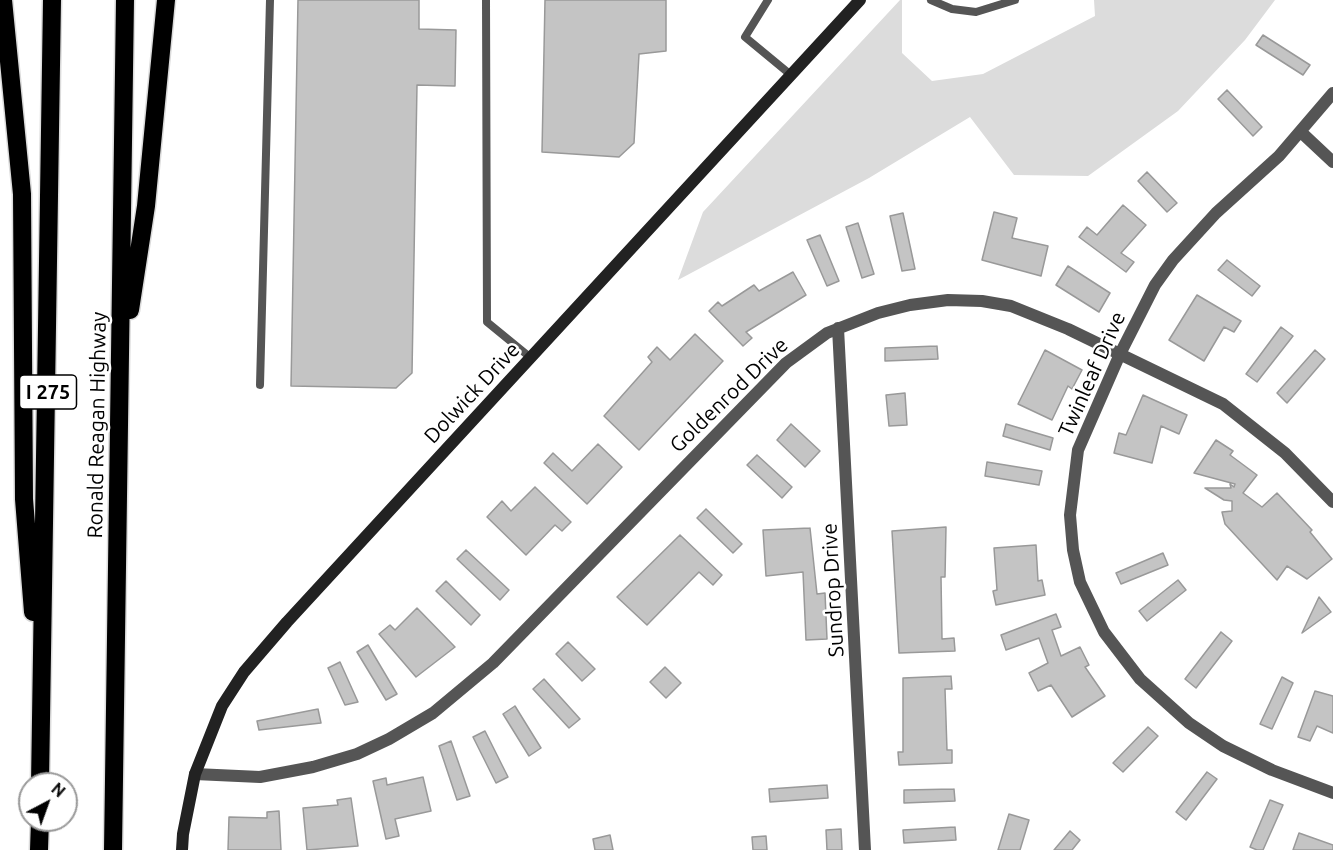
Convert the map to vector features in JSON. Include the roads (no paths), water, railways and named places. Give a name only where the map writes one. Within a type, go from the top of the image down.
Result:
[{"type":"highway","points":[[3,0],[22,194],[24,499],[41,712]]},
{"type":"highway","name":"I 275","points":[[40,772],[52,0]]},
{"type":"highway","name":"Ronald Reagan Highway","points":[[114,850],[125,0]]},
{"type":"highway","points":[[120,380],[146,206],[166,0]]},
{"type":"highway","points":[[39,850],[40,832]]},
{"type":"main road","name":"Dolwick Drive","points":[[182,850],[195,774],[222,706],[244,672],[295,613],[860,0]]},
{"type":"street","name":"Twinleaf Drive","points":[[1333,93],[1302,133],[1216,213],[1173,260],[1155,285],[1120,354],[1078,450],[1071,493],[1073,550],[1080,582],[1104,632],[1140,679],[1189,723],[1223,746],[1272,770],[1333,793]]},
{"type":"street","points":[[1302,133],[1333,162]]},
{"type":"street","name":"Goldenrod Drive","points":[[195,774],[260,777],[313,767],[357,754],[389,739],[433,713],[494,663],[760,386],[786,363],[827,333],[879,313],[910,305],[948,300],[982,301],[1011,306],[1068,329],[1223,404],[1264,433],[1299,464],[1333,502]]},
{"type":"street","name":"Sundrop Drive","points":[[838,328],[865,850]]},
{"type":"lane","points":[[260,385],[270,0]]},
{"type":"lane","points":[[486,0],[487,322],[531,358]]},
{"type":"lane","points":[[768,0],[745,37],[791,75]]},
{"type":"lane","points":[[931,0],[952,9],[976,12],[1015,0]]}]
